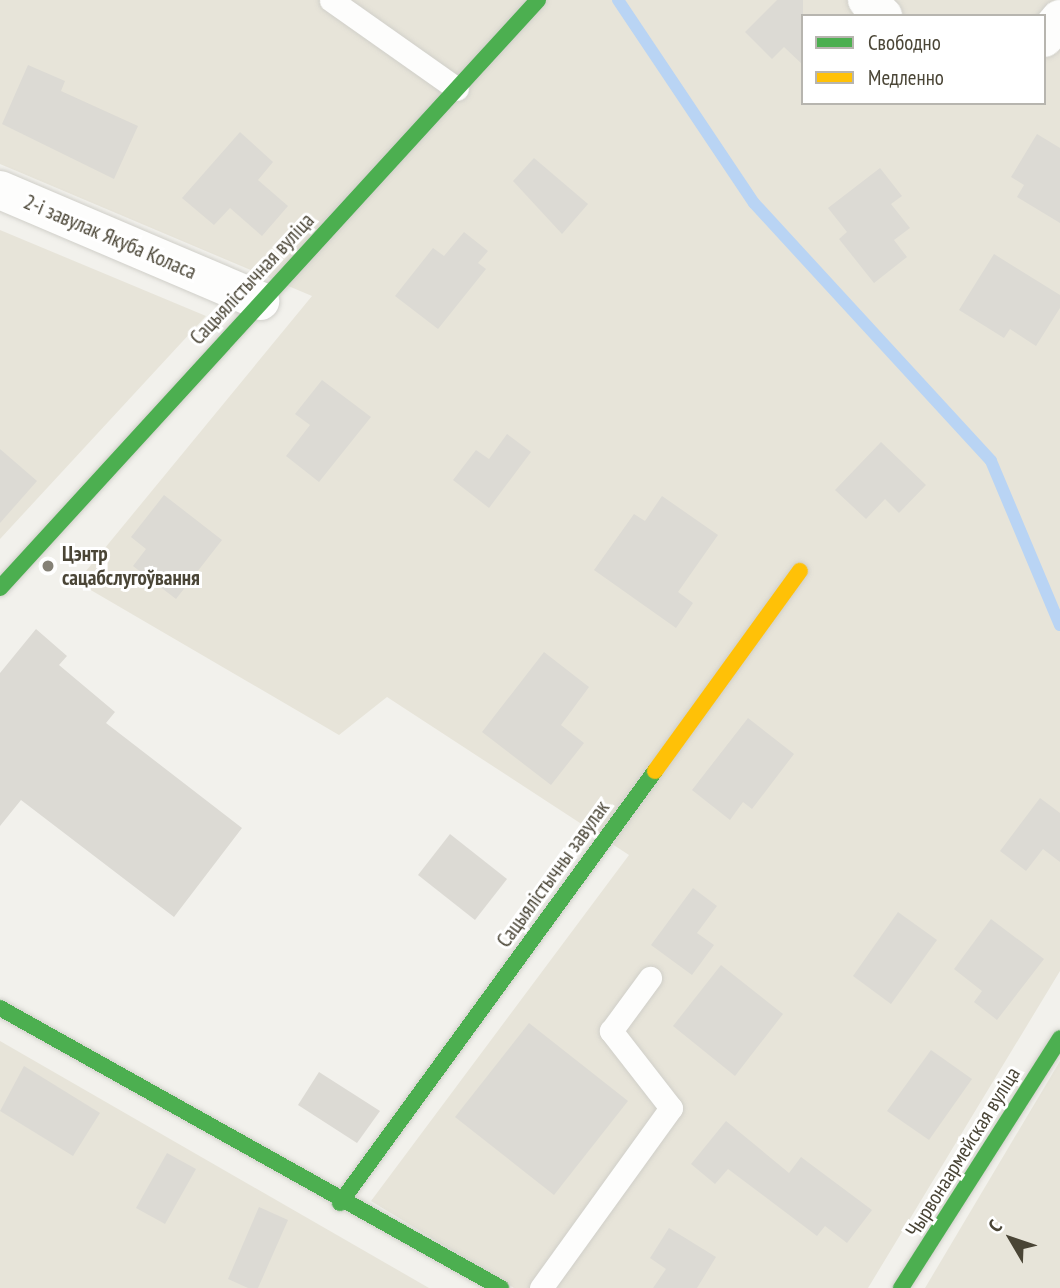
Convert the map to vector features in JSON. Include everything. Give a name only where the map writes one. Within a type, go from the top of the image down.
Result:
[{"type":"street","name":"Сацыялістычная вуліца","points":[[0,588],[538,0]]},
{"type":"street","points":[[867,0],[881,14]]},
{"type":"street","points":[[1046,36],[1060,19]]},
{"type":"street","name":"2-і завулак Якуба Коласа","points":[[0,190],[260,301]]},
{"type":"street","name":"Сацыялістычны завулак","points":[[340,1203],[800,570]]},
{"type":"street","points":[[0,1008],[340,1203],[500,1288]]},
{"type":"street","name":"Чырвонаармейская вуліца","points":[[901,1288],[1060,1038]]},
{"type":"lane","points":[[331,0],[457,89]]},
{"type":"lane","points":[[541,1288],[671,1108],[611,1031],[650,978]]},
{"type":"shaded area","points":[[0,0],[1060,0],[1060,971],[868,1288],[514,1288],[371,1201],[629,855],[387,697],[339,735],[77,582],[312,296],[0,164]]},
{"type":"shaded area","points":[[0,230],[206,316],[0,539]]},
{"type":"shaded area","points":[[0,1041],[429,1288],[0,1288]]},
{"type":"shaded area","points":[[1060,1061],[1060,1288],[925,1288]]},
{"type":"building","points":[[777,0],[803,0],[801,63],[784,47],[772,59],[745,32]]},
{"type":"building","points":[[28,65],[65,81],[61,91],[138,126],[114,179],[2,124]]},
{"type":"building","points":[[240,132],[273,162],[258,180],[288,206],[262,236],[230,208],[214,225],[182,198]]},
{"type":"building","points":[[1037,134],[1060,148],[1060,223],[1017,197],[1024,185],[1011,177]]},
{"type":"building","points":[[534,158],[588,204],[562,234],[513,181]]},
{"type":"building","points":[[880,168],[902,196],[891,204],[910,228],[894,240],[907,257],[874,283],[839,239],[847,232],[828,208]]},
{"type":"building","points":[[464,232],[488,251],[478,263],[486,269],[438,329],[395,296],[433,248],[444,256]]},
{"type":"building","points":[[994,254],[1060,295],[1060,308],[1036,346],[1010,329],[1004,338],[959,310]]},
{"type":"building","points":[[322,380],[371,417],[319,482],[286,456],[310,425],[295,414]]},
{"type":"building","points":[[507,434],[531,452],[489,508],[453,480],[476,450],[489,459]]},
{"type":"building","points":[[881,442],[926,485],[899,513],[885,499],[866,519],[835,490]]},
{"type":"building","points":[[0,449],[37,481],[0,523]]},
{"type":"building","points":[[164,495],[222,540],[176,599],[133,566],[146,549],[131,537]]},
{"type":"building","points":[[662,496],[718,535],[678,592],[693,603],[676,628],[594,570],[634,514],[645,521]]},
{"type":"building","points":[[36,629],[67,656],[59,665],[115,712],[106,723],[242,828],[174,917],[21,800],[0,826],[0,673]]},
{"type":"building","points":[[544,652],[589,687],[561,725],[584,743],[551,785],[482,732]]},
{"type":"building","points":[[748,718],[794,754],[752,809],[743,802],[730,820],[692,790]]},
{"type":"building","points":[[1040,798],[1060,813],[1060,862],[1043,849],[1026,871],[1000,851]]},
{"type":"building","points":[[450,834],[507,879],[475,920],[418,875]]},
{"type":"building","points":[[693,888],[717,906],[697,933],[714,945],[692,975],[651,945]]},
{"type":"building","points":[[898,912],[937,940],[891,1004],[853,976]]},
{"type":"building","points":[[991,919],[1044,959],[997,1020],[974,1002],[982,991],[954,969]]},
{"type":"building","points":[[721,965],[783,1014],[735,1076],[673,1026]]},
{"type":"building","points":[[529,1023],[628,1101],[554,1195],[455,1117]]},
{"type":"building","points":[[931,1050],[972,1079],[929,1140],[887,1111]]},
{"type":"building","points":[[24,1066],[100,1113],[73,1156],[0,1111]]},
{"type":"building","points":[[319,1072],[380,1111],[357,1143],[298,1105]]},
{"type":"building","points":[[726,1121],[789,1173],[801,1157],[872,1210],[847,1243],[825,1226],[817,1236],[728,1169],[715,1184],[691,1164]]},
{"type":"building","points":[[167,1153],[196,1169],[165,1224],[136,1208]]},
{"type":"building","points":[[259,1207],[288,1220],[258,1288],[248,1288],[228,1279]]},
{"type":"building","points":[[669,1228],[716,1257],[697,1288],[653,1288],[666,1269],[650,1258]]},
{"type":"waterway","points":[[618,0],[754,203],[991,461],[1060,625]]},
{"type":"traffic: fast","points":[[0,588],[538,0]]},
{"type":"traffic: fast","points":[[340,1203],[655,771]]},
{"type":"traffic: fast","points":[[0,1008],[501,1288]]},
{"type":"traffic: fast","points":[[901,1288],[1060,1038]]},
{"type":"traffic: slow","points":[[655,771],[800,571]]},
{"type":"place","name":"Цэнтр сацабслугоўвання","points":[[48,566]]}]
